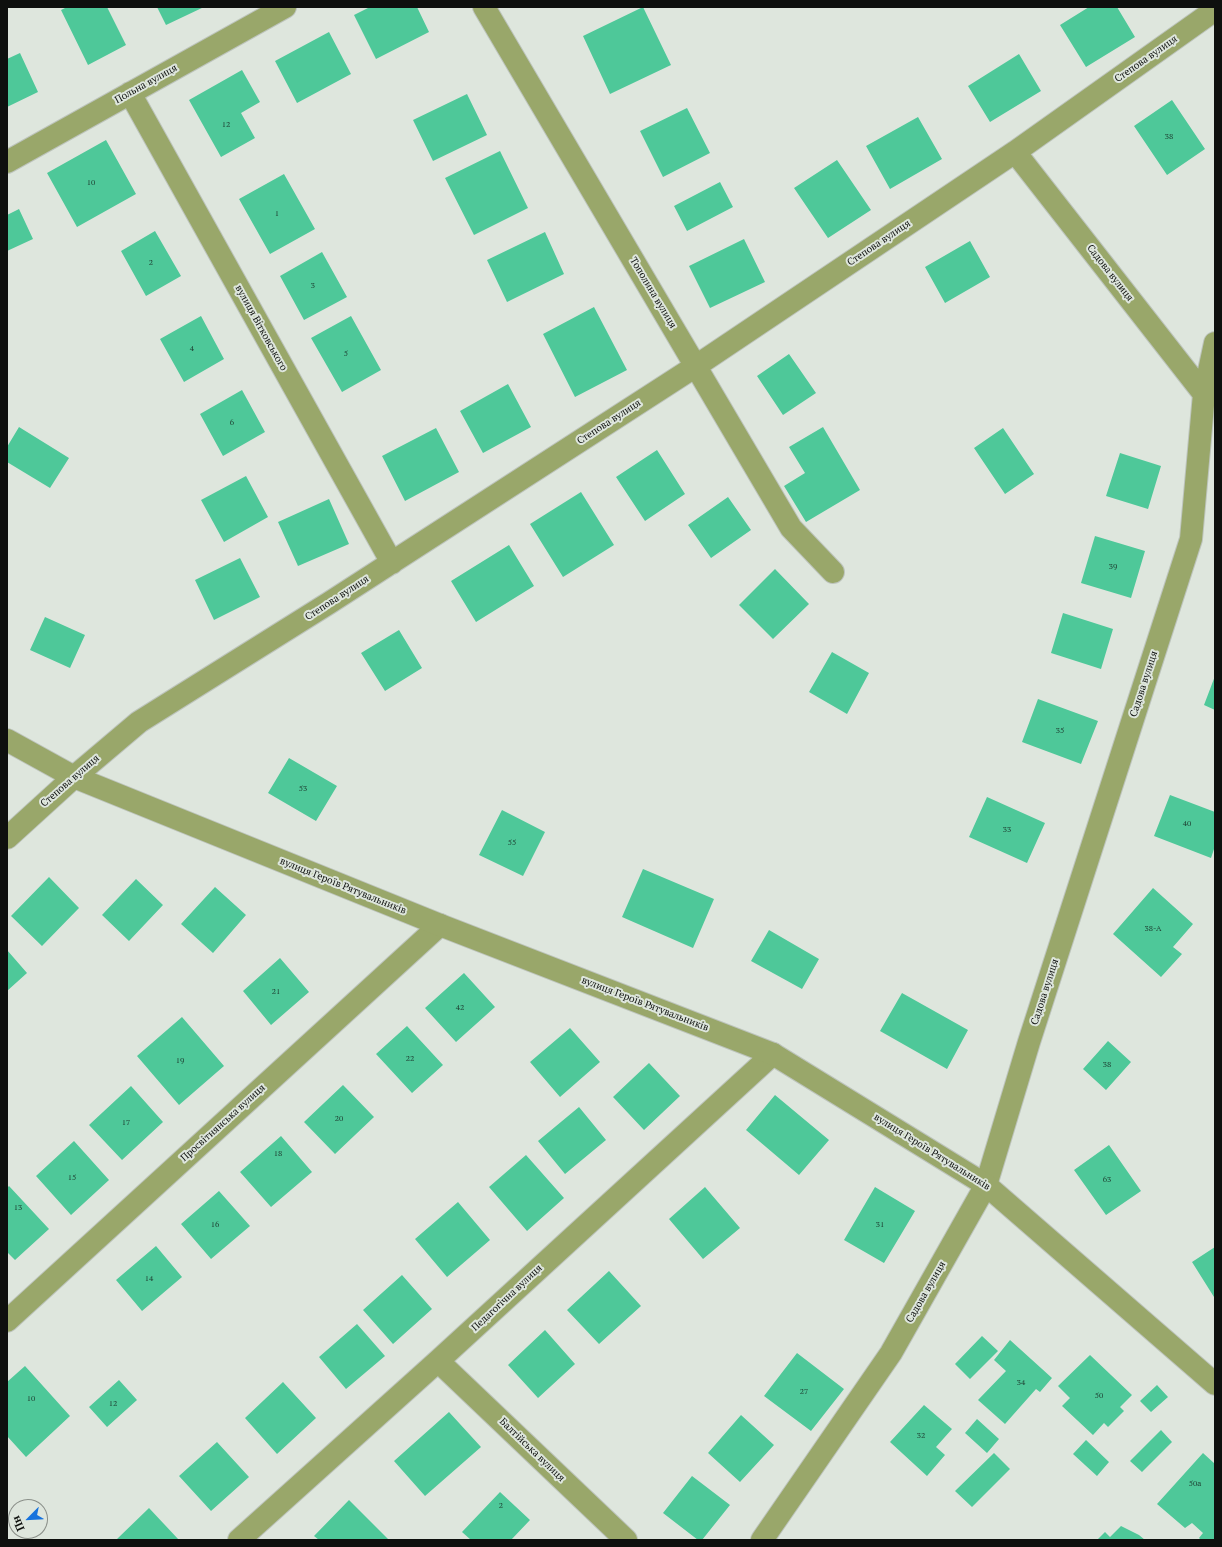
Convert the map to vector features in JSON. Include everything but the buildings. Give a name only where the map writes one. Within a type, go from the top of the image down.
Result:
[{"type":"street","name":"Польна вулиця","points":[[7,162],[285,7]]},
{"type":"street","name":"Тополина вулиця","points":[[484,7],[791,528],[833,572]]},
{"type":"street","name":"Степова вулиця","points":[[7,838],[74,777],[139,722],[392,563],[696,366],[1015,152],[1215,10]]},
{"type":"street","name":"вулиця Вітковського","points":[[130,93],[392,563]]},
{"type":"street","name":"Садова вулиця","points":[[1015,152],[1204,394]]},
{"type":"street","name":"Садова вулиця","points":[[762,1540],[891,1353],[986,1185],[1029,1042],[1191,539],[1204,394],[1215,343]]},
{"type":"street","name":"вулиця Героїв Рятувальників","points":[[7,740],[74,777],[440,925],[772,1054],[986,1185],[1215,1384]]},
{"type":"street","name":"Просвітнянська вулиця","points":[[7,1321],[440,925]]},
{"type":"street","name":"Педагогічна вулиця","points":[[239,1540],[438,1361],[772,1054]]},
{"type":"street","name":"Балтійська вулиця","points":[[438,1361],[626,1540]]}]
